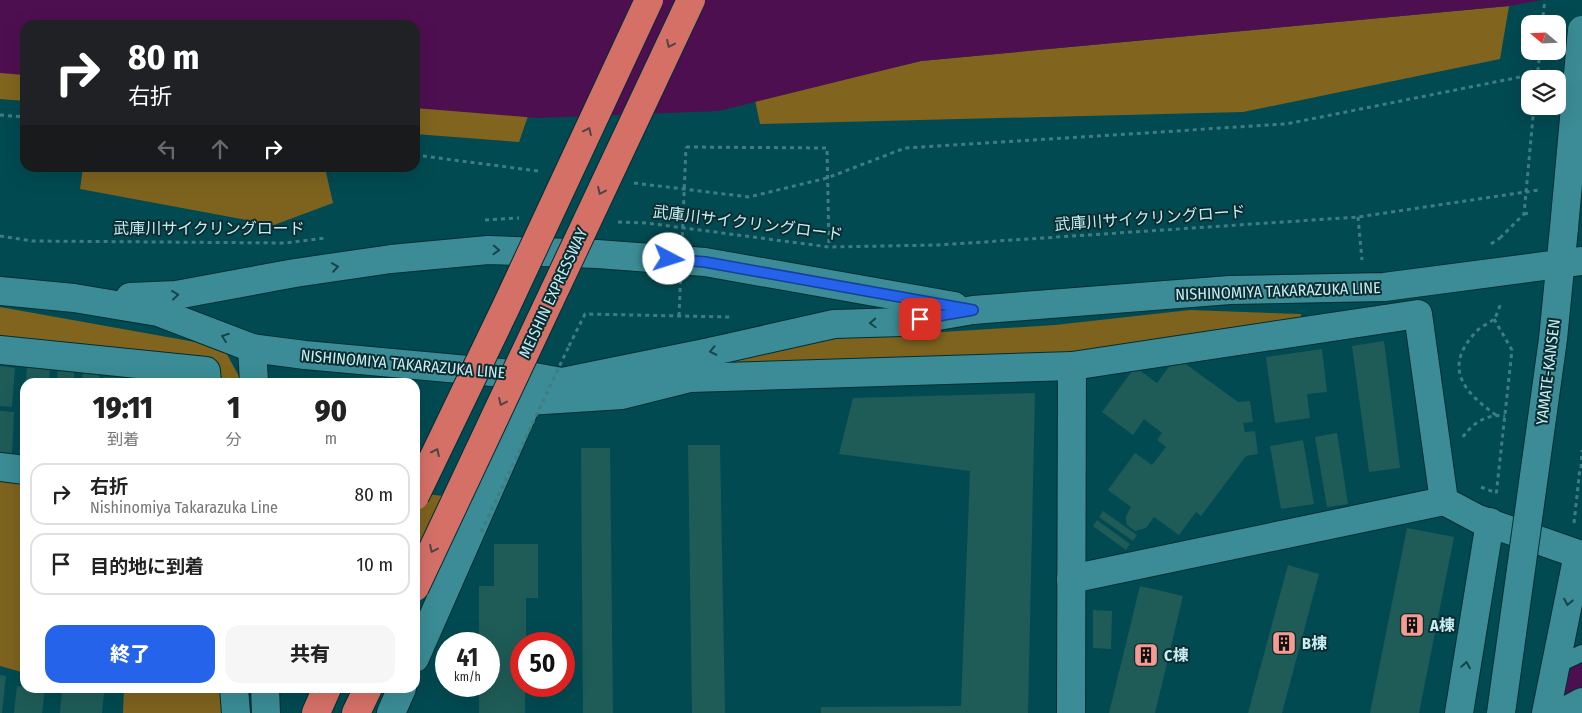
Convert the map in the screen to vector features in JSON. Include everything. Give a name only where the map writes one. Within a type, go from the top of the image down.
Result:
[{"type":"highway","points":[[420,486],[505,309],[648,0]]},
{"type":"highway","name":"MEISHIN EXPRESSWAY","points":[[420,574],[691,0]]},
{"type":"highway","points":[[316,713],[325,693]]},
{"type":"highway","points":[[356,713],[366,693]]},
{"type":"street","name":"YAMATE-KANSEN","points":[[1501,713],[1553,339],[1571,263],[1564,228],[1582,30]]},
{"type":"street","name":"NISHINOMIYA TAKARAZUKA LINE","points":[[74,298],[176,295],[295,273],[391,259],[488,250],[597,254],[705,262],[973,310]]},
{"type":"street","name":"NISHINOMIYA TAKARAZUKA LINE","points":[[0,291],[74,298],[158,312],[252,348],[305,355],[523,376],[562,382],[834,324],[903,322],[973,310],[1230,290],[1384,287],[1571,263]]},
{"type":"street","points":[[420,647],[528,400],[622,395],[690,378],[1072,366],[1418,314],[1444,501]]},
{"type":"street","points":[[252,348],[254,378]]},
{"type":"street","points":[[0,350],[206,371],[207,378]]},
{"type":"street","points":[[1071,713],[1072,366]]},
{"type":"street","points":[[0,467],[20,469]]},
{"type":"street","points":[[1071,579],[1444,501],[1478,519],[1578,554],[1546,713]]},
{"type":"street","points":[[1459,713],[1490,522]]},
{"type":"street","points":[[420,584],[449,580]]},
{"type":"street","points":[[234,693],[236,713]]},
{"type":"street","points":[[265,693],[266,713]]},
{"type":"street","points":[[391,713],[400,693]]},
{"type":"street","points":[[1562,713],[1582,702]]},
{"type":"lane","points":[[1555,666],[1582,653]]},
{"type":"path","points":[[1543,15],[1544,0]]},
{"type":"path","points":[[827,178],[905,148],[1286,124],[1521,76]]},
{"type":"path","points":[[0,115],[20,117]]},
{"type":"path","points":[[1524,214],[1533,115]]},
{"type":"path","points":[[678,316],[686,147],[826,148],[829,247]]},
{"type":"path","name":"武庫川サイクリングロード","points":[[617,222],[646,223],[829,247],[938,246],[1358,217],[1543,190]]},
{"type":"path","points":[[1500,238],[1524,214],[1530,213]]},
{"type":"path","points":[[1358,217],[1363,263]]},
{"type":"path","points":[[482,221],[522,218]]},
{"type":"path","name":"武庫川サイクリングロード","points":[[0,236],[32,241],[286,243],[325,238]]},
{"type":"path","points":[[1496,415],[1470,394],[1461,379],[1459,363],[1464,349],[1473,335],[1481,326],[1494,319],[1500,303]]},
{"type":"path","points":[[481,532],[586,314],[736,317]]},
{"type":"path","points":[[1474,484],[1496,493],[1512,350],[1494,319]]},
{"type":"path","points":[[1459,443],[1467,430],[1478,422],[1496,415],[1505,416]]},
{"type":"path","points":[[1574,526],[1582,450]]},
{"type":"shaded area","points":[[0,0],[1543,0],[1509,6],[921,61],[719,111],[537,118],[420,108],[420,20],[20,20],[20,75],[0,73]]},
{"type":"shaded area","points":[[1509,6],[1500,59],[1243,112],[760,124],[755,100],[921,61]]},
{"type":"shaded area","points":[[0,54],[20,56],[20,101],[0,99]]},
{"type":"shaded area","points":[[420,87],[535,96],[519,142],[420,134]]},
{"type":"shaded area","points":[[82,172],[326,172],[333,203],[274,225],[80,189]]},
{"type":"shaded area","points":[[0,307],[223,347],[240,378],[216,378],[214,361],[0,336]]},
{"type":"shaded area","points":[[1190,310],[1301,314],[1301,319],[1083,353],[706,367],[830,339],[1055,325]]},
{"type":"shaded area","points":[[0,479],[20,481],[20,672],[0,666]]},
{"type":"shaded area","points":[[420,494],[473,499],[439,569],[420,568]]},
{"type":"shaded area","points":[[124,693],[226,693],[228,713],[123,713]]},
{"type":"building","points":[[1384,341],[1400,468],[1369,472],[1352,346]]},
{"type":"building","points":[[1322,349],[1327,392],[1307,394],[1310,418],[1275,423],[1266,357]]},
{"type":"building","points":[[1176,357],[1238,402],[1250,401],[1253,422],[1243,423],[1245,432],[1255,431],[1258,454],[1246,456],[1201,516],[1196,512],[1179,535],[1154,517],[1146,528],[1135,531],[1127,525],[1126,520],[1131,507],[1108,490],[1135,453],[1152,465],[1166,447],[1157,440],[1162,433],[1144,419],[1133,435],[1102,412],[1135,367],[1157,383]]},
{"type":"building","points":[[0,366],[15,368],[12,407],[0,406]]},
{"type":"building","points":[[27,366],[50,367],[49,378],[26,378]]},
{"type":"building","points":[[58,366],[74,367],[74,378],[57,378]]},
{"type":"building","points":[[83,368],[100,368],[99,378],[82,378]]},
{"type":"building","points":[[1035,393],[1028,713],[821,713],[821,707],[961,706],[970,471],[839,454],[853,398]]},
{"type":"building","points":[[0,411],[14,412],[12,454],[0,453]]},
{"type":"building","points":[[1337,433],[1348,504],[1327,507],[1315,437]]},
{"type":"building","points":[[1303,440],[1314,504],[1281,509],[1270,446]]},
{"type":"building","points":[[688,445],[720,445],[725,713],[692,713]]},
{"type":"building","points":[[581,448],[610,448],[613,713],[583,713]]},
{"type":"building","points":[[1103,511],[1137,535],[1133,541],[1099,517]]},
{"type":"building","points":[[1097,520],[1130,544],[1126,550],[1093,526]]},
{"type":"building","name":"A棟","points":[[1407,528],[1454,537],[1419,713],[1370,713]]},
{"type":"building","points":[[494,544],[538,544],[538,598],[526,598],[526,632],[510,632],[510,697],[525,697],[525,713],[479,713],[479,697],[500,697],[500,632],[479,632],[479,586],[494,586]]},
{"type":"building","name":"B棟","points":[[1288,565],[1319,574],[1282,713],[1248,713]]},
{"type":"building","name":"C棟","points":[[1140,586],[1183,596],[1155,713],[1109,713]]},
{"type":"building","points":[[1093,610],[1112,611],[1111,649],[1093,648]]},
{"type":"building","points":[[0,675],[6,676],[2,713],[0,713]]},
{"type":"building","points":[[17,686],[20,686],[20,693],[44,693],[42,713],[14,713]]},
{"type":"building","points":[[62,693],[104,693],[102,713],[60,713]]},
{"type":"place","name":"A棟","points":[[1412,625]]},
{"type":"place","name":"B棟","points":[[1284,643]]},
{"type":"place","name":"C棟","points":[[1146,655]]},
{"type":"route","points":[[669,259],[705,262],[973,310],[920,319]]}]
